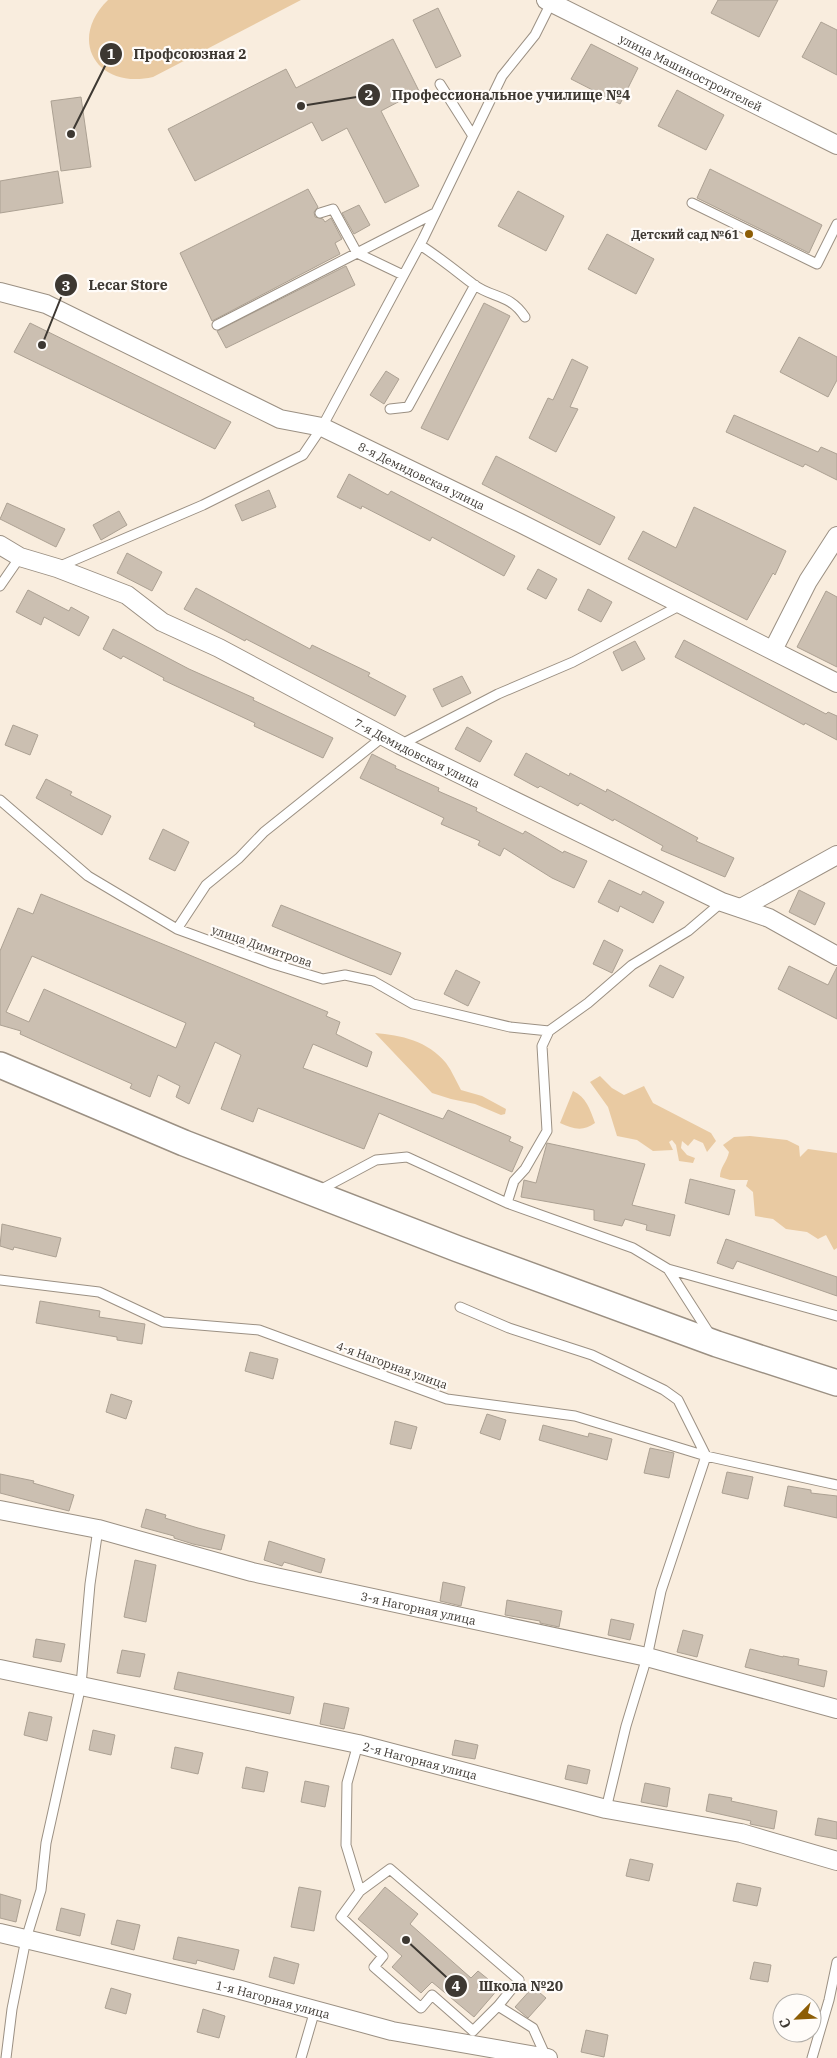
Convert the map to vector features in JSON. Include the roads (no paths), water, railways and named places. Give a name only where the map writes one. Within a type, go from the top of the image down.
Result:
[{"type":"main road","points":[[0,1065],[184,1143],[315,1192],[458,1250],[717,1344],[837,1383]]},
{"type":"street","name":"улица Машиностроителей","points":[[548,2],[837,145]]},
{"type":"street","name":"8-я Демидовская улица","points":[[0,292],[46,304],[280,419],[322,427],[520,523],[837,683]]},
{"type":"street","points":[[773,650],[808,581],[837,536]]},
{"type":"street","name":"7-я Демидовская улица","points":[[0,545],[20,557],[57,568],[127,595],[162,622],[219,648],[400,745],[722,902],[769,918],[837,956]]},
{"type":"street","points":[[741,908],[837,854]]},
{"type":"street","name":"3-я Нагорная улица","points":[[0,1510],[98,1529],[252,1572],[647,1657],[837,1708]]},
{"type":"street","name":"2-я Нагорная улица","points":[[0,1669],[358,1744],[606,1810],[741,1833],[837,1861]]},
{"type":"street","name":"1-я Нагорная улица","points":[[0,1933],[237,1989],[392,2031],[547,2058]]},
{"type":"lane","points":[[57,568],[203,505],[303,455],[322,427],[420,245],[502,76],[535,35],[548,2]]},
{"type":"lane","points":[[440,84],[473,136]]},
{"type":"lane","points":[[692,203],[817,264],[837,224]]},
{"type":"lane","points":[[320,213],[333,208],[357,254],[403,275]]},
{"type":"lane","points":[[217,325],[435,213]]},
{"type":"lane","points":[[420,245],[455,268],[475,285],[517,304],[525,317]]},
{"type":"lane","points":[[390,409],[408,407],[475,285]]},
{"type":"lane","points":[[0,586],[20,557]]},
{"type":"lane","points":[[400,745],[498,694],[573,662],[682,605]]},
{"type":"lane","points":[[177,929],[206,885],[238,858],[264,832],[384,736]]},
{"type":"lane","name":"улица Димитрова","points":[[0,800],[88,876],[177,929],[274,964],[323,979],[345,975],[373,981],[413,1004],[510,1027],[550,1031]]},
{"type":"lane","points":[[507,1203],[514,1181],[524,1169],[547,1131],[542,1046],[550,1031],[588,1003],[632,965],[688,931],[722,902]]},
{"type":"lane","points":[[315,1192],[376,1160],[407,1156],[507,1203],[633,1248],[668,1269],[837,1316]]},
{"type":"lane","points":[[668,1269],[717,1344]]},
{"type":"lane","name":"4-я Нагорная улица","points":[[0,1280],[99,1292],[163,1322],[259,1330],[447,1399],[574,1416],[706,1456],[837,1485]]},
{"type":"lane","points":[[460,1307],[509,1328],[592,1355],[664,1390],[678,1400],[706,1456],[661,1591],[647,1657],[626,1726],[606,1810]]},
{"type":"lane","points":[[6,2058],[12,2009],[26,1939],[42,1890],[46,1843],[81,1685],[90,1584],[98,1529]]},
{"type":"lane","points":[[358,1744],[347,1783],[346,1845],[360,1891]]},
{"type":"lane","points":[[390,1869],[519,1980],[498,2006],[474,2031],[432,1996],[421,2008],[374,1967],[383,1956],[341,1917],[360,1891],[390,1869]]},
{"type":"lane","points":[[812,2058],[829,2000],[837,1962]]},
{"type":"lane","points":[[498,2006],[533,2028],[547,2058]]},
{"type":"lane","points":[[301,2058],[315,2010]]},
{"type":"place","name":"Профессиональное училище №4","points":[[301,106]]},
{"type":"place","name":"Профсоюзная 2","points":[[71,134]]},
{"type":"place","name":"Детский сад №61","points":[[749,234]]},
{"type":"place","name":"Lecar Store","points":[[42,345]]},
{"type":"place","name":"Школа №20","points":[[406,1940]]}]
